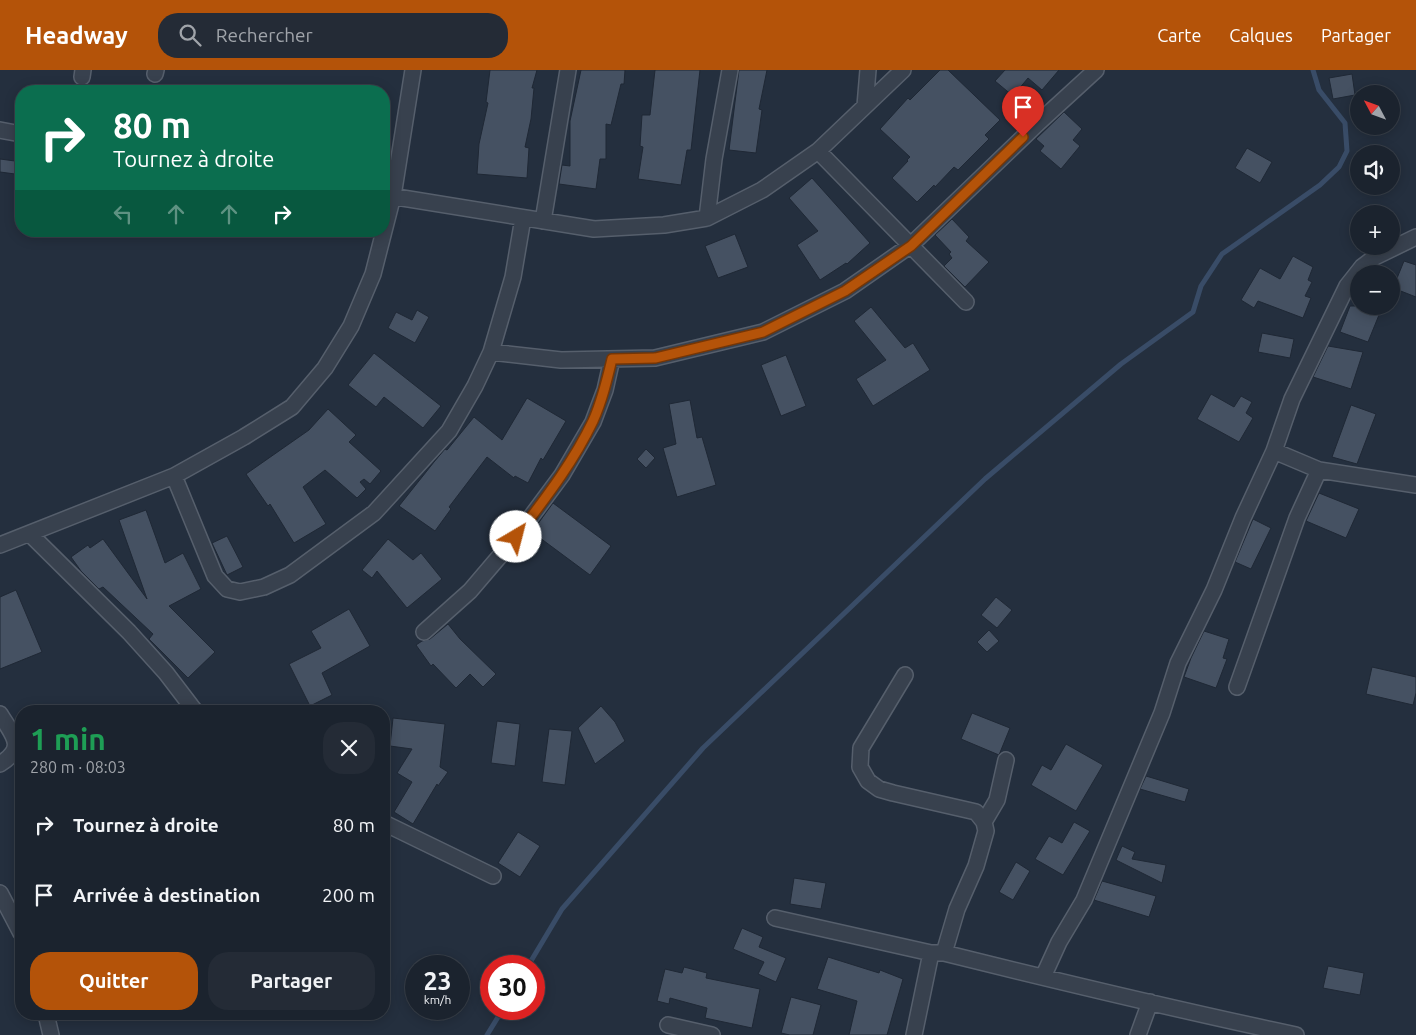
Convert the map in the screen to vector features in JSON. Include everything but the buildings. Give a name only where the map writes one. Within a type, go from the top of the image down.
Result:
[{"type":"street","points":[[390,186],[413,70]]},
{"type":"street","points":[[543,221],[568,70]]},
{"type":"street","points":[[707,218],[714,159],[730,70]]},
{"type":"street","points":[[865,106],[868,70]]},
{"type":"street","points":[[390,196],[594,229],[664,225],[707,218],[762,190],[818,151],[903,70]]},
{"type":"street","points":[[491,352],[561,360],[655,358],[763,332],[845,291],[911,246],[1037,124],[1096,70]]},
{"type":"street","points":[[0,130],[15,133]]},
{"type":"street","points":[[818,151],[966,302]]},
{"type":"street","points":[[174,476],[216,576],[227,589],[240,592],[264,587],[290,575],[374,513],[449,431],[475,386],[491,352],[513,277],[523,218]]},
{"type":"street","points":[[0,545],[174,476],[244,437],[292,407],[324,368],[351,326],[373,274],[382,237]]},
{"type":"street","points":[[1043,977],[1059,942],[1084,900],[1162,714],[1178,662],[1214,590],[1243,518],[1274,451],[1292,400],[1347,286],[1362,267],[1375,258],[1416,237]]},
{"type":"street","points":[[424,632],[470,591],[516,537],[562,475],[593,422],[605,390],[612,359]]},
{"type":"street","points":[[1274,451],[1319,470],[1416,485]]},
{"type":"street","points":[[1237,687],[1297,518],[1319,470]]},
{"type":"street","points":[[30,534],[129,632],[166,673],[190,705]]},
{"type":"street","points":[[905,675],[861,748],[860,767],[868,780],[879,789],[976,812],[984,822],[986,831],[976,866],[938,953],[914,1035]]},
{"type":"street","points":[[0,714],[15,740]]},
{"type":"street","points":[[0,764],[11,757],[15,751]]},
{"type":"street","points":[[984,822],[997,800],[1006,760]]},
{"type":"street","points":[[390,826],[493,876]]},
{"type":"street","points":[[0,892],[15,921]]},
{"type":"street","points":[[775,918],[1043,977],[1186,1012],[1296,1035]]},
{"type":"street","points":[[1138,1035],[1150,1002]]},
{"type":"street","points":[[47,1020],[50,1035]]},
{"type":"street","points":[[668,1025],[712,1035]]},
{"type":"waterway","points":[[535,955],[562,909],[703,748],[985,479],[1121,364],[1193,312],[1201,286],[1222,254],[1320,185],[1339,167],[1347,151],[1345,123],[1319,90],[1313,70]]},
{"type":"waterway","points":[[487,1035],[496,1020]]},
{"type":"route","points":[[516,537],[562,475],[593,422],[605,390],[612,359],[655,358],[763,332],[845,291],[911,246],[1023,137]]}]
